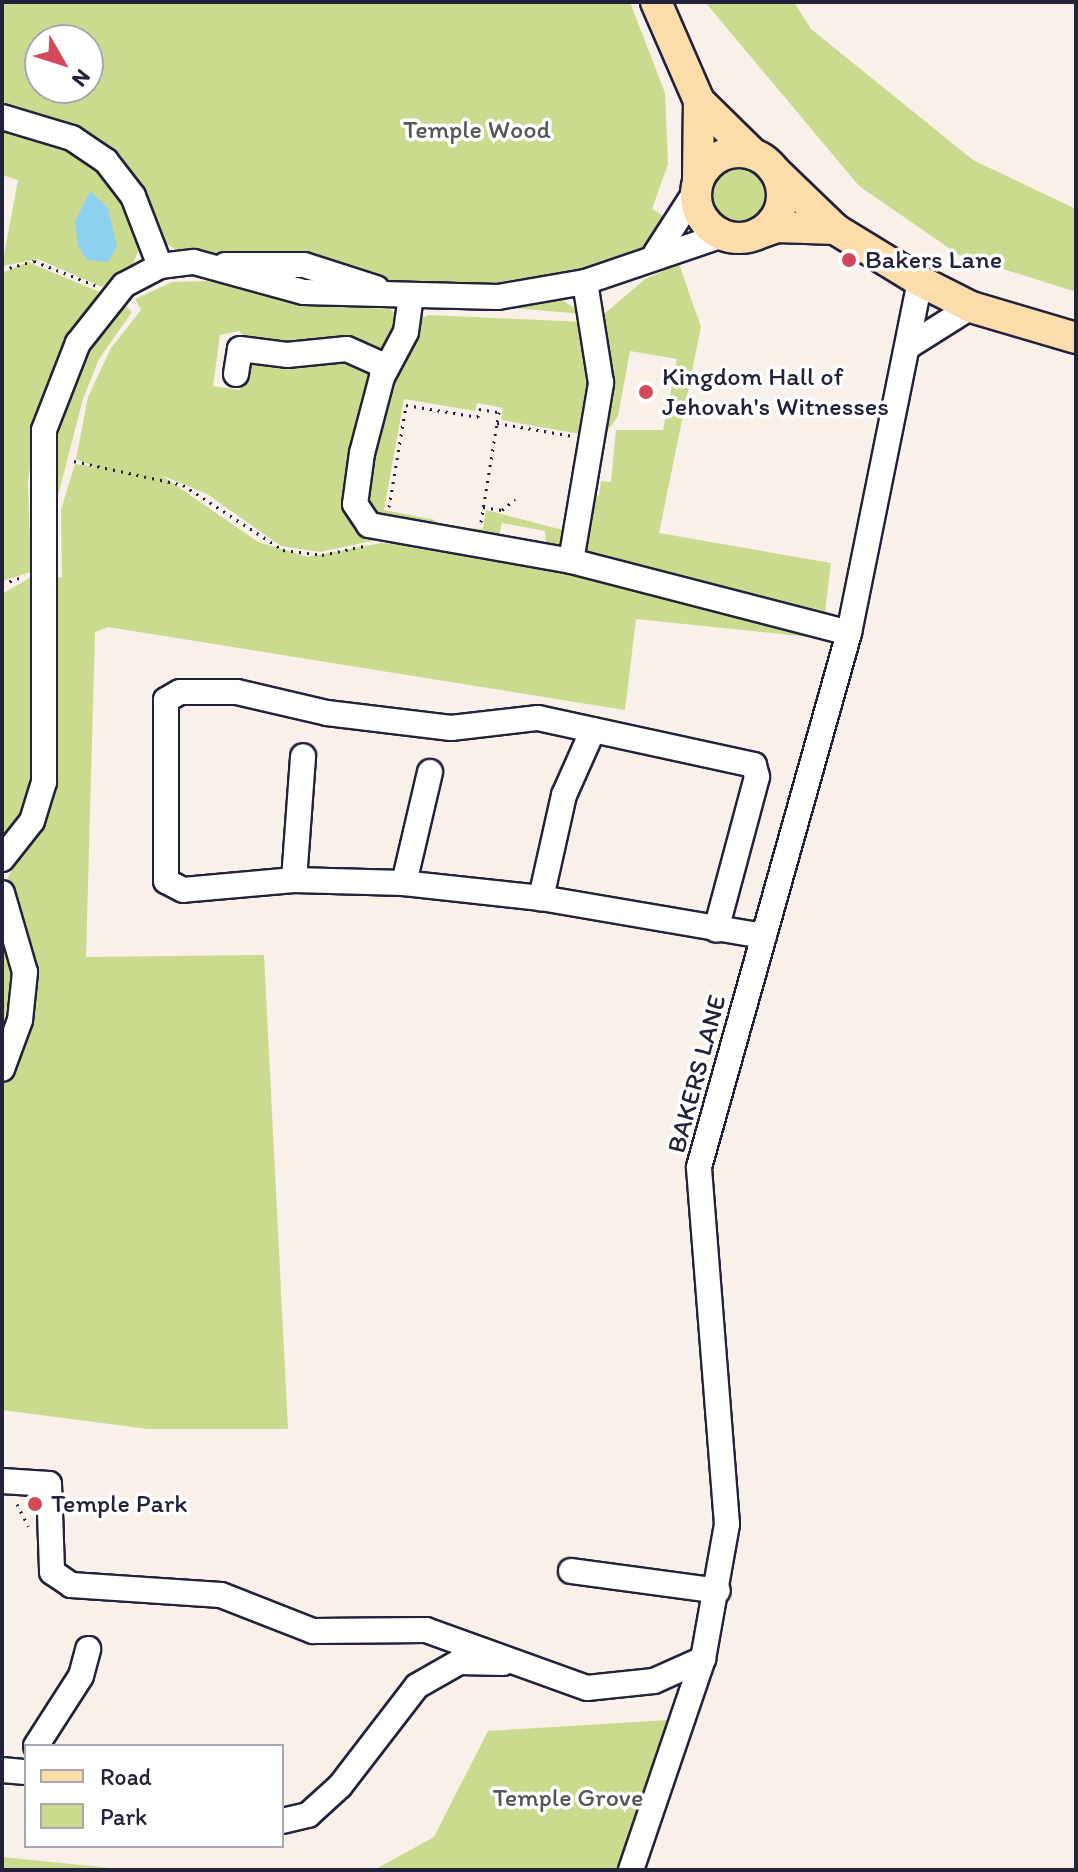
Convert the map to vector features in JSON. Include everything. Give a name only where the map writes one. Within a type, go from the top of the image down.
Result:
[{"type":"main road","points":[[656,2],[699,101],[835,229],[920,281],[971,307],[1076,338]]},
{"type":"main road","points":[[699,101],[697,185],[705,222],[723,235],[757,234],[777,227],[835,229]]},
{"type":"main road","points":[[697,185],[720,156],[764,162]]},
{"type":"main road","points":[[757,234],[779,209],[764,162]]},
{"type":"street","points":[[2,117],[72,138],[106,161],[138,206],[160,266]]},
{"type":"street","points":[[656,253],[697,185]]},
{"type":"street","points":[[2,859],[32,821],[44,782],[39,486],[48,413],[91,322],[124,285],[160,266],[322,268],[383,291],[411,296],[498,297],[585,282],[656,253],[723,235]]},
{"type":"street","name":"BAKERS LANE","points":[[631,1870],[703,1659],[718,1591],[727,1524],[699,1167],[849,633],[920,281]]},
{"type":"street","points":[[571,561],[601,383],[585,282]]},
{"type":"street","points":[[411,296],[406,332],[387,367],[356,492],[363,520],[375,529],[571,561],[849,633]]},
{"type":"street","points":[[909,346],[971,307]]},
{"type":"street","points":[[236,374],[240,349],[287,355],[347,349],[387,367]]},
{"type":"street","points":[[716,930],[757,777],[754,765],[538,718],[451,728],[327,713],[237,692],[180,692],[166,700],[166,881],[183,890],[294,880],[404,883],[541,898],[716,930],[764,936]]},
{"type":"street","points":[[541,898],[564,795],[579,746],[593,730]]},
{"type":"street","points":[[294,880],[303,756]]},
{"type":"street","points":[[404,883],[430,772]]},
{"type":"street","points":[[2,893],[25,972],[20,1020],[2,1069]]},
{"type":"street","points":[[6,1485],[49,1484],[52,1572],[71,1585],[221,1595],[313,1631],[426,1630],[503,1654],[525,1670]]},
{"type":"street","points":[[571,1571],[718,1591]]},
{"type":"street","points":[[37,1744],[81,1676],[88,1649]]},
{"type":"street","points":[[284,1821],[308,1815],[340,1786],[417,1686],[459,1662],[490,1658],[587,1688],[654,1681],[703,1659]]},
{"type":"street","points":[[2,1770],[24,1772]]},
{"type":"path","points":[[2,270],[27,260],[102,290],[111,280]]},
{"type":"path","points":[[401,512],[389,510],[406,405],[478,417],[479,409],[499,412],[480,525],[466,523]]},
{"type":"path","points":[[497,423],[584,438]]},
{"type":"path","points":[[74,461],[183,485],[283,550],[322,555],[378,541]]},
{"type":"path","points":[[483,507],[502,510],[515,499]]},
{"type":"path","points":[[2,589],[8,583]]},
{"type":"path","points":[[6,1485],[31,1531]]},
{"type":"green space","name":"Temple Wood","points":[[2,2],[630,2],[665,93],[668,164],[652,209],[667,218],[652,246],[607,266],[509,287],[423,287],[247,255],[179,252],[164,242],[145,197],[2,107]]},
{"type":"green space","points":[[705,2],[794,2],[811,29],[973,160],[1076,209],[1076,292],[959,255],[859,186]]},
{"type":"green space","points":[[3,129],[74,149],[114,183],[141,244],[131,269],[102,287],[38,259],[2,266],[18,180],[2,175]]},
{"type":"green space","points":[[733,163],[745,163],[762,172],[769,183],[769,207],[762,218],[745,227],[733,227],[721,222],[712,213],[707,201],[707,189],[712,177],[721,168]]},
{"type":"green space","points":[[28,262],[102,293],[64,346],[37,416],[28,482],[31,572],[2,581],[2,273]]},
{"type":"green space","points":[[679,264],[701,327],[659,533],[831,563],[824,621],[585,553],[592,495],[599,496],[601,481],[611,482],[616,430],[663,430],[672,386],[681,385],[672,383],[677,359],[630,351],[618,416],[602,439],[603,315],[645,279]]},
{"type":"green space","points":[[208,281],[302,304],[390,309],[399,317],[379,354],[322,340],[295,346],[247,339],[239,331],[220,335],[213,386],[240,390],[246,362],[325,354],[372,369],[345,508],[355,526],[376,540],[320,552],[281,546],[207,494],[161,475],[258,542],[308,557],[381,543],[436,547],[566,569],[820,638],[636,619],[625,710],[108,627],[95,632],[86,957],[264,955],[288,1429],[148,1429],[2,1410],[2,1082],[32,963],[7,879],[26,846],[51,578],[62,577],[61,510],[75,464],[95,467],[76,459],[88,397],[111,348],[141,310],[135,299],[172,282]]},
{"type":"green space","points":[[561,299],[583,314],[512,308],[512,306]]},
{"type":"green space","points":[[121,302],[132,312],[99,359],[83,399],[55,507],[50,572],[52,437],[83,354]]},
{"type":"green space","points":[[429,315],[585,322],[591,366],[585,435],[501,420],[503,408],[477,403],[475,411],[404,399],[384,510],[435,520],[434,529],[371,516],[364,500],[388,392],[418,319]]},
{"type":"green space","points":[[486,510],[563,530],[567,516],[563,548],[546,548],[545,531],[502,523],[499,536],[440,526],[483,529]]},
{"type":"green space","points":[[31,577],[36,771],[24,816],[2,846],[2,594]]},
{"type":"green space","points":[[2,928],[12,972],[2,1036]]},
{"type":"green space","name":"Temple Grove","points":[[669,1720],[621,1870],[374,1870],[434,1837],[488,1731]]},
{"type":"green space","points":[[2,1857],[130,1870],[2,1870]]},
{"type":"water","points":[[90,191],[108,208],[117,246],[108,262],[87,260],[78,246],[75,222]]},
{"type":"place","name":"Bakers Lane","points":[[849,260]]},
{"type":"place","name":"Kingdom Hall of Jehovah's Witnesses","points":[[646,392]]},
{"type":"place","name":"Temple Park","points":[[35,1504]]}]
